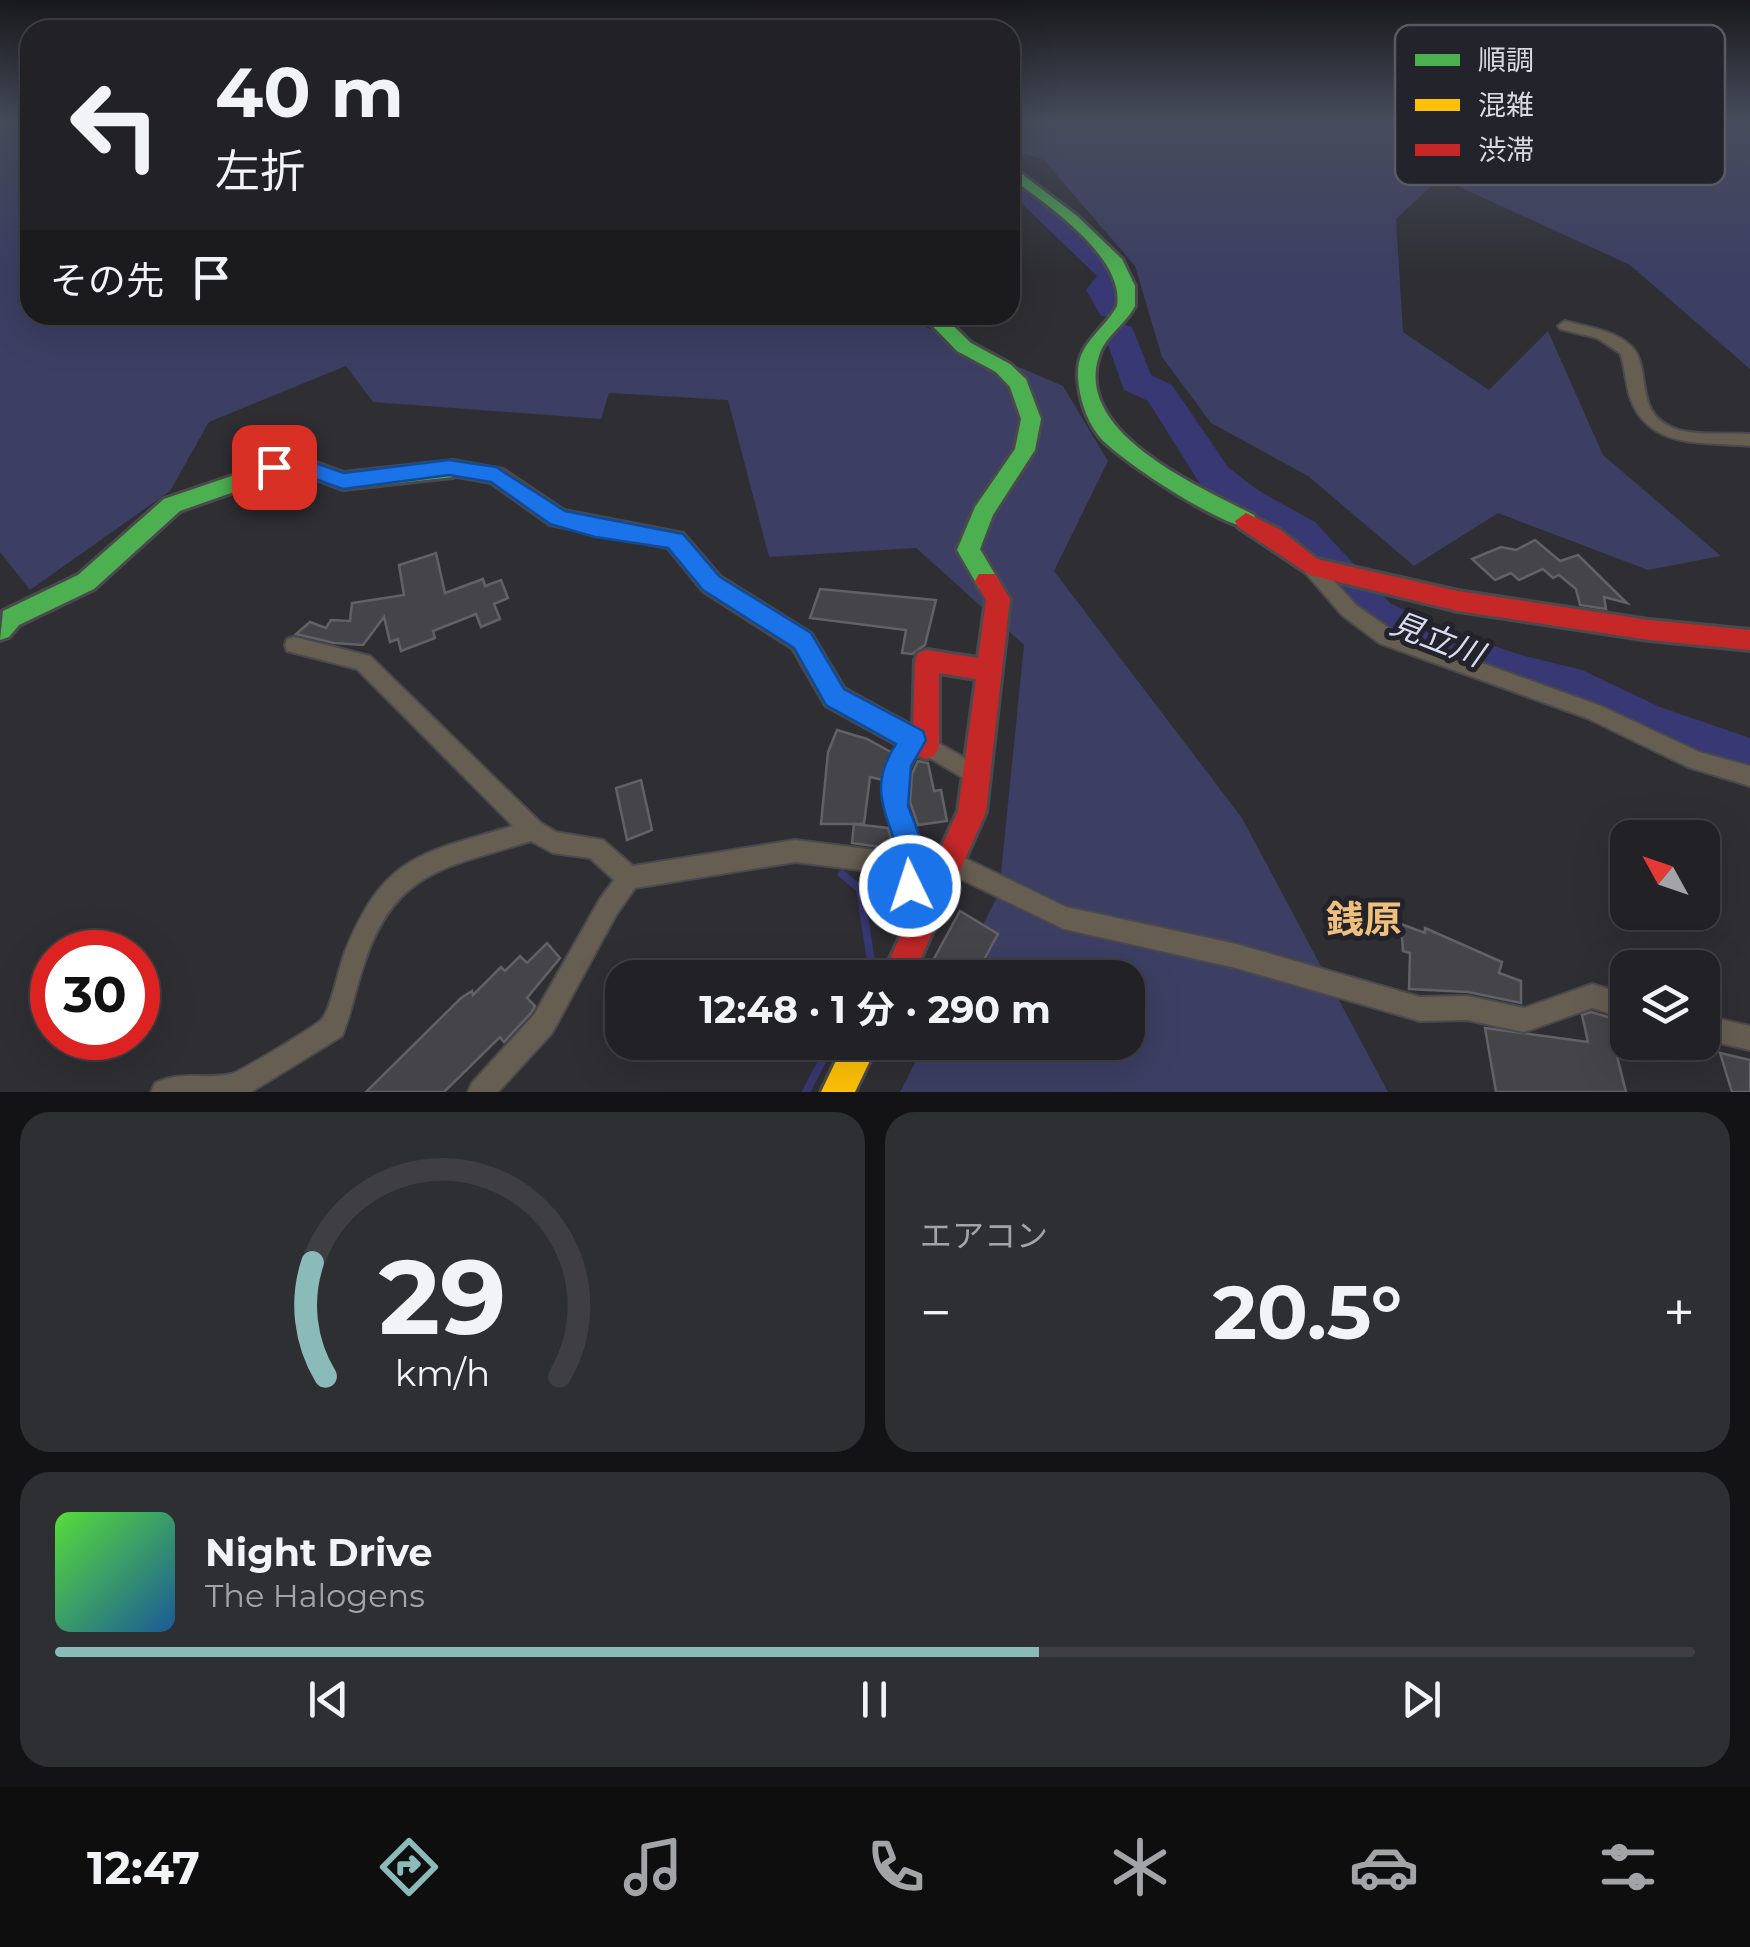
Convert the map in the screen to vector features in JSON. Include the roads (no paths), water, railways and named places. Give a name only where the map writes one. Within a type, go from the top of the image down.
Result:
[{"type":"street","points":[[1020,177],[1056,204],[1122,270],[1128,306],[1123,317],[1093,346],[1086,376],[1106,432],[1190,492],[1328,570],[1458,601],[1648,630],[1750,640]]},
{"type":"street","points":[[905,960],[972,812],[998,599],[968,550],[983,513],[1026,450],[1030,419],[1019,384],[1003,368],[964,347],[941,325]]},
{"type":"street","points":[[1566,326],[1602,335],[1626,350],[1640,403],[1654,422],[1672,434],[1697,440],[1750,440]]},
{"type":"street","points":[[0,630],[11,618],[86,582],[172,505],[274,467],[294,463],[343,481],[449,468],[496,475],[558,518],[675,540],[712,584],[802,641],[835,697],[977,776]]},
{"type":"street","points":[[1328,570],[1362,622],[1397,642],[1576,706],[1652,742],[1750,776]]},
{"type":"street","points":[[294,645],[363,662],[533,830],[552,842],[595,848],[629,878]]},
{"type":"street","points":[[919,930],[903,906],[916,866],[894,806],[899,762],[919,743],[928,660],[990,670]]},
{"type":"street","points":[[164,1092],[182,1087],[236,1087],[333,1027],[349,974],[375,913],[392,888],[419,868],[533,830]]},
{"type":"street","points":[[481,1092],[544,1024],[608,907],[629,878],[795,851],[916,866]]},
{"type":"street","points":[[950,862],[1064,918],[1236,956],[1420,1010],[1468,1008],[1524,1020],[1592,996],[1610,1002]]},
{"type":"street","points":[[1720,1031],[1750,1038]]},
{"type":"street","points":[[838,1092],[854,1060]]},
{"type":"waterway","name":"見立川","points":[[1023,189],[1114,276],[1102,290],[1112,309]]},
{"type":"waterway","name":"見立川","points":[[1120,334],[1136,382],[1160,393],[1215,477],[1245,501],[1301,533],[1375,615],[1424,640],[1521,674],[1582,689],[1646,723],[1750,760]]},
{"type":"waterway","points":[[842,874],[860,889],[871,960]]},
{"type":"waterway","points":[[806,1092],[823,1060]]},
{"type":"district","name":"銭原","points":[[1364,920]]}]
